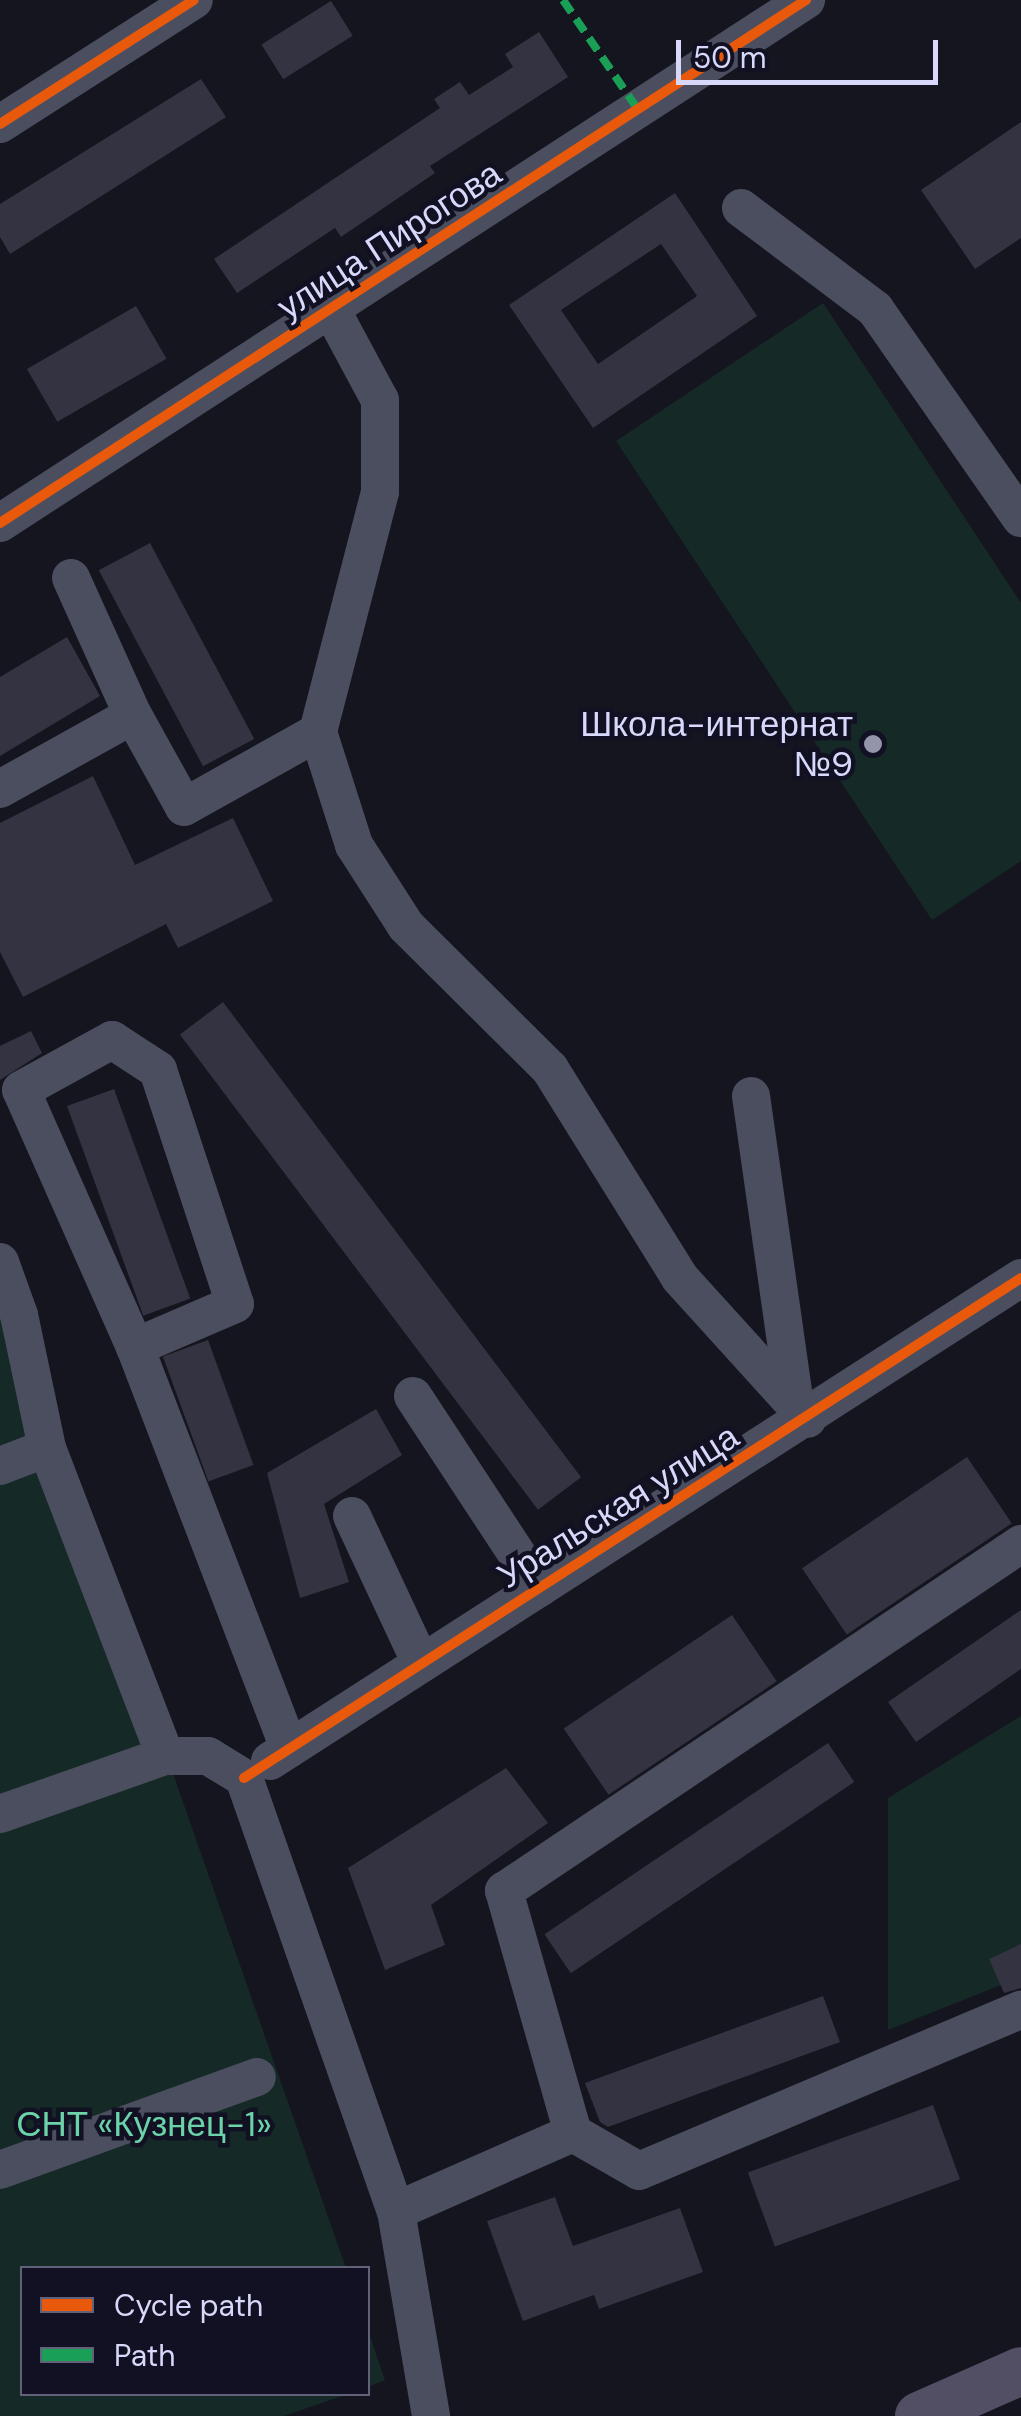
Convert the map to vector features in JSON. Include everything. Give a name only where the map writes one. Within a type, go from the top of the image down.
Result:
[{"type":"main road","points":[[919,2416],[1021,2371]]},
{"type":"street","points":[[0,124],[194,0]]},
{"type":"street","name":"улица Пирогова","points":[[0,522],[332,311],[806,0]]},
{"type":"street","points":[[741,208],[875,309],[1021,518]]},
{"type":"street","points":[[332,311],[380,400],[380,492],[318,732],[354,845],[406,926],[550,1069],[680,1278],[801,1412]]},
{"type":"street","points":[[71,578],[133,715],[184,807],[318,732]]},
{"type":"street","points":[[0,789],[133,715]]},
{"type":"street","points":[[135,1347],[234,1304],[158,1070],[112,1040],[22,1090],[135,1347],[289,1748]]},
{"type":"street","points":[[751,1096],[801,1412]]},
{"type":"street","points":[[0,1262],[19,1315],[47,1448],[165,1756]]},
{"type":"street","name":"Уральская улица","points":[[244,1778],[539,1588],[801,1412],[1021,1278]]},
{"type":"street","points":[[413,1396],[539,1588]]},
{"type":"street","points":[[0,1466],[47,1448]]},
{"type":"street","points":[[352,1516],[421,1662]]},
{"type":"street","points":[[1021,1544],[504,1891],[573,2133],[638,2171],[1021,2010]]},
{"type":"street","points":[[0,1814],[165,1756],[208,1756],[244,1778],[396,2210],[431,2416]]},
{"type":"street","points":[[0,2170],[256,2077]]},
{"type":"street","points":[[396,2210],[573,2133]]},
{"type":"green space","points":[[823,303],[1021,603],[1021,861],[932,920],[616,441]]},
{"type":"green space","name":"СНТ «Кузнец-1»","points":[[0,1279],[345,2266],[20,2266],[20,2396],[342,2396],[284,2416],[0,2416]]},
{"type":"green space","points":[[1021,1716],[1021,1977],[888,2030],[888,1798]]},
{"type":"green space","points":[[370,2336],[385,2380],[370,2386]]},
{"type":"building","points":[[331,1],[353,36],[283,79],[261,44]]},
{"type":"building","points":[[539,32],[568,77],[430,166],[435,173],[341,237],[335,228],[237,293],[214,259],[440,108],[434,99],[460,82],[469,95],[513,67],[505,54]]},
{"type":"building","points":[[201,79],[226,117],[10,254],[0,237],[0,204]]},
{"type":"building","points":[[1021,122],[1021,238],[975,269],[921,190]]},
{"type":"building","points":[[675,193],[757,316],[593,428],[509,305]],"holes":[[[661,244],[697,296],[598,364],[561,310]]]},
{"type":"building","points":[[136,306],[167,359],[57,422],[27,369]]},
{"type":"building","points":[[150,543],[254,739],[203,766],[99,570]]},
{"type":"building","points":[[67,637],[100,696],[0,756],[0,677]]},
{"type":"building","points":[[93,776],[135,865],[233,818],[273,901],[178,948],[166,924],[23,997],[0,952],[0,823]]},
{"type":"building","points":[[223,1002],[581,1477],[538,1510],[180,1034]]},
{"type":"building","points":[[31,1031],[42,1053],[0,1080],[0,1046]]},
{"type":"building","points":[[114,1089],[190,1299],[143,1316],[67,1106]]},
{"type":"building","points":[[208,1340],[253,1465],[208,1481],[163,1356]]},
{"type":"building","points":[[376,1409],[402,1455],[324,1504],[349,1582],[300,1598],[267,1473]]},
{"type":"building","points":[[967,1457],[1012,1523],[847,1635],[802,1568]]},
{"type":"building","points":[[1021,1610],[1021,1669],[916,1742],[888,1702]]},
{"type":"building","points":[[732,1615],[777,1681],[608,1795],[564,1729]]},
{"type":"building","points":[[828,1743],[854,1782],[571,1973],[544,1934]]},
{"type":"building","points":[[506,1768],[548,1823],[431,1905],[445,1945],[385,1970],[348,1868]]},
{"type":"building","points":[[1021,1944],[1021,1988],[1004,1993],[989,1959]]},
{"type":"building","points":[[823,1996],[840,2042],[608,2127],[600,2122],[585,2083]]},
{"type":"building","points":[[933,2105],[960,2179],[775,2247],[748,2172]]},
{"type":"building","points":[[555,2197],[573,2246],[680,2208],[703,2272],[599,2309],[594,2295],[523,2321],[487,2221]]},
{"type":"marked path","points":[[563,0],[639,111]]},
{"type":"cycle path","points":[[0,124],[194,0]]},
{"type":"cycle path","points":[[0,523],[806,0]]},
{"type":"cycle path","points":[[244,1778],[1021,1278]]},
{"type":"place","name":"Школа-интернат №9","points":[[873,744]]}]
